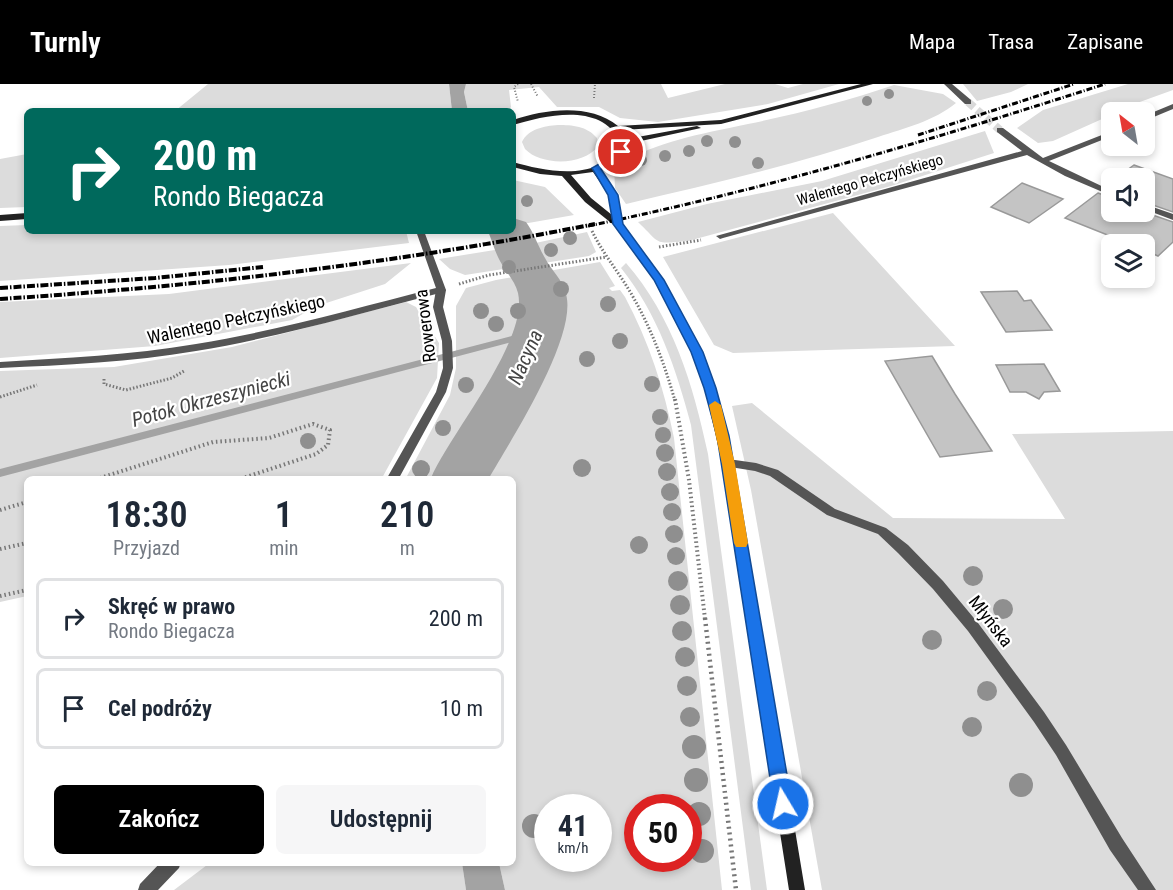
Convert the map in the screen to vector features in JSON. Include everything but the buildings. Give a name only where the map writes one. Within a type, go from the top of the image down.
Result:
[{"type":"main road","points":[[624,142],[680,132],[765,112],[869,84]]},
{"type":"main road","points":[[516,122],[531,117],[566,113],[589,116],[616,128],[624,142],[617,157],[596,168],[565,174],[540,172],[516,165]]},
{"type":"main road","points":[[616,128],[712,123]]},
{"type":"main road","points":[[596,168],[613,195],[618,224]]},
{"type":"main road","points":[[565,174],[588,200],[618,224],[659,280],[697,352],[717,411],[728,464],[797,890]]},
{"type":"main road","points":[[0,218],[24,216]]},
{"type":"street","points":[[948,84],[968,102]]},
{"type":"street","points":[[1155,114],[1173,106]]},
{"type":"street","points":[[1000,130],[1042,161],[1101,189]]},
{"type":"street","points":[[1042,161],[1101,137]]},
{"type":"street","name":"Walentego Pełczyńskiego","points":[[720,236],[1028,152]]},
{"type":"street","points":[[1155,210],[1173,217]]},
{"type":"street","name":"Rowerowa","points":[[394,476],[441,392],[448,363],[438,307],[441,290],[421,234]]},
{"type":"street","name":"Walentego Pełczyńskiego","points":[[0,365],[107,359],[162,353],[229,341],[441,290]]},
{"type":"street","name":"Młyńska","points":[[728,464],[756,467],[774,473],[831,512],[882,531],[903,549],[938,585],[973,627],[1039,717],[1116,844],[1148,890]]},
{"type":"street","points":[[146,890],[169,866]]},
{"type":"path","points":[[515,90],[516,84]]},
{"type":"path","points":[[531,84],[534,89]]},
{"type":"path","points":[[594,102],[595,84]]},
{"type":"path","points":[[665,247],[720,236]]},
{"type":"path","points":[[441,290],[489,275],[606,257],[628,288],[646,321],[672,389],[682,434],[736,890]]},
{"type":"path","points":[[106,476],[213,442],[269,438],[313,424],[330,430],[331,439],[327,448],[316,454],[249,476]]},
{"type":"path","points":[[0,510],[24,503]]},
{"type":"path","points":[[0,549],[24,544]]},
{"type":"path","points":[[0,596],[24,591]]},
{"type":"shaded area","points":[[208,84],[449,84],[452,108],[179,108]]},
{"type":"shaded area","points":[[466,84],[661,84],[668,98],[725,84],[775,84],[788,88],[803,84],[839,84],[768,104],[658,122],[620,118],[599,107],[557,107],[539,87],[509,90],[510,108],[467,108],[464,92]]},
{"type":"shaded area","points":[[963,84],[1028,84],[1011,92],[977,101]]},
{"type":"shaded area","points":[[1128,84],[1173,84],[1173,90],[1140,102],[1101,102],[1101,119],[1053,141],[1038,143],[1017,128],[1043,110]]},
{"type":"shaded area","points":[[894,85],[943,94],[956,103],[938,115],[909,127],[847,147],[721,181],[626,204],[615,188],[614,166],[664,144],[822,107]]},
{"type":"shaded area","points":[[558,125],[574,126],[589,131],[597,138],[598,146],[592,153],[583,157],[562,161],[541,159],[525,149],[522,142],[532,131]]},
{"type":"shaded area","points":[[985,131],[994,153],[891,186],[688,241],[669,243],[659,241],[638,222],[707,204],[822,181]]},
{"type":"shaded area","points":[[24,155],[24,207],[0,208],[0,159]]},
{"type":"shaded area","points":[[516,181],[545,187],[574,215],[517,225]]},
{"type":"shaded area","points":[[833,213],[955,346],[733,353],[714,345],[663,257]]},
{"type":"shaded area","points":[[24,225],[24,234],[407,234],[409,243],[229,265],[0,281],[0,226]]},
{"type":"shaded area","points":[[587,232],[596,252],[589,256],[465,275],[450,269],[439,259],[507,248],[513,261],[531,258],[526,245]]},
{"type":"shaded area","points":[[600,262],[615,286],[609,288],[612,291],[620,290],[634,314],[666,401],[674,438],[722,890],[505,890],[500,866],[516,866],[516,476],[471,476],[506,425],[552,324],[554,310],[526,281],[534,308],[532,321],[525,334],[528,335],[478,439],[453,476],[407,476],[450,395],[456,368],[456,306],[466,288],[496,280]]},
{"type":"shaded area","points":[[411,263],[385,284],[317,306],[292,320],[155,346],[0,358],[0,302],[169,294]]},
{"type":"shaded area","points":[[626,263],[657,306],[669,329],[688,377],[708,454],[767,890],[751,890],[691,425],[664,343],[645,304],[621,268]]},
{"type":"shaded area","points":[[406,302],[416,307],[439,343],[437,378],[383,476],[24,476],[24,597],[0,602],[0,371],[114,367],[232,347]]},
{"type":"shaded area","points":[[752,403],[893,518],[1065,519],[1012,434],[1173,431],[1173,890],[822,890],[751,490],[732,406]]},
{"type":"shaded area","points":[[206,866],[462,866],[466,890],[174,890]]},
{"type":"water","points":[[449,84],[466,84],[464,92],[467,108],[452,108]]},
{"type":"water","points":[[546,277],[554,298],[552,324],[520,399],[506,425],[471,476],[453,476],[478,439],[527,336],[524,334],[532,322],[534,301],[526,281]]},
{"type":"water","points":[[462,866],[500,866],[505,890],[466,890]]},
{"type":"pier","points":[[520,225],[529,245],[504,249],[498,234],[516,234],[516,226]]},
{"type":"waterway","name":"Nacyna","points":[[461,476],[498,415],[526,361],[543,313],[542,291],[521,258],[511,234]]},
{"type":"waterway","name":"Potok Okrzeszyniecki","points":[[0,473],[539,332]]},
{"type":"tunnel","points":[[968,102],[1000,130]]},
{"type":"railway","points":[[918,135],[1074,84]]},
{"type":"railway","points":[[588,226],[784,180],[1105,84]]},
{"type":"railway","points":[[0,299],[150,287],[299,271],[447,250],[595,224]]},
{"type":"railway","points":[[0,288],[155,278],[263,267]]},
{"type":"slow traffic","points":[[715,405],[723,436],[741,543]]},
{"type":"route","points":[[621,152],[612,161],[596,168],[613,195],[618,224],[659,280],[684,324],[710,388],[723,436],[783,804]]}]
